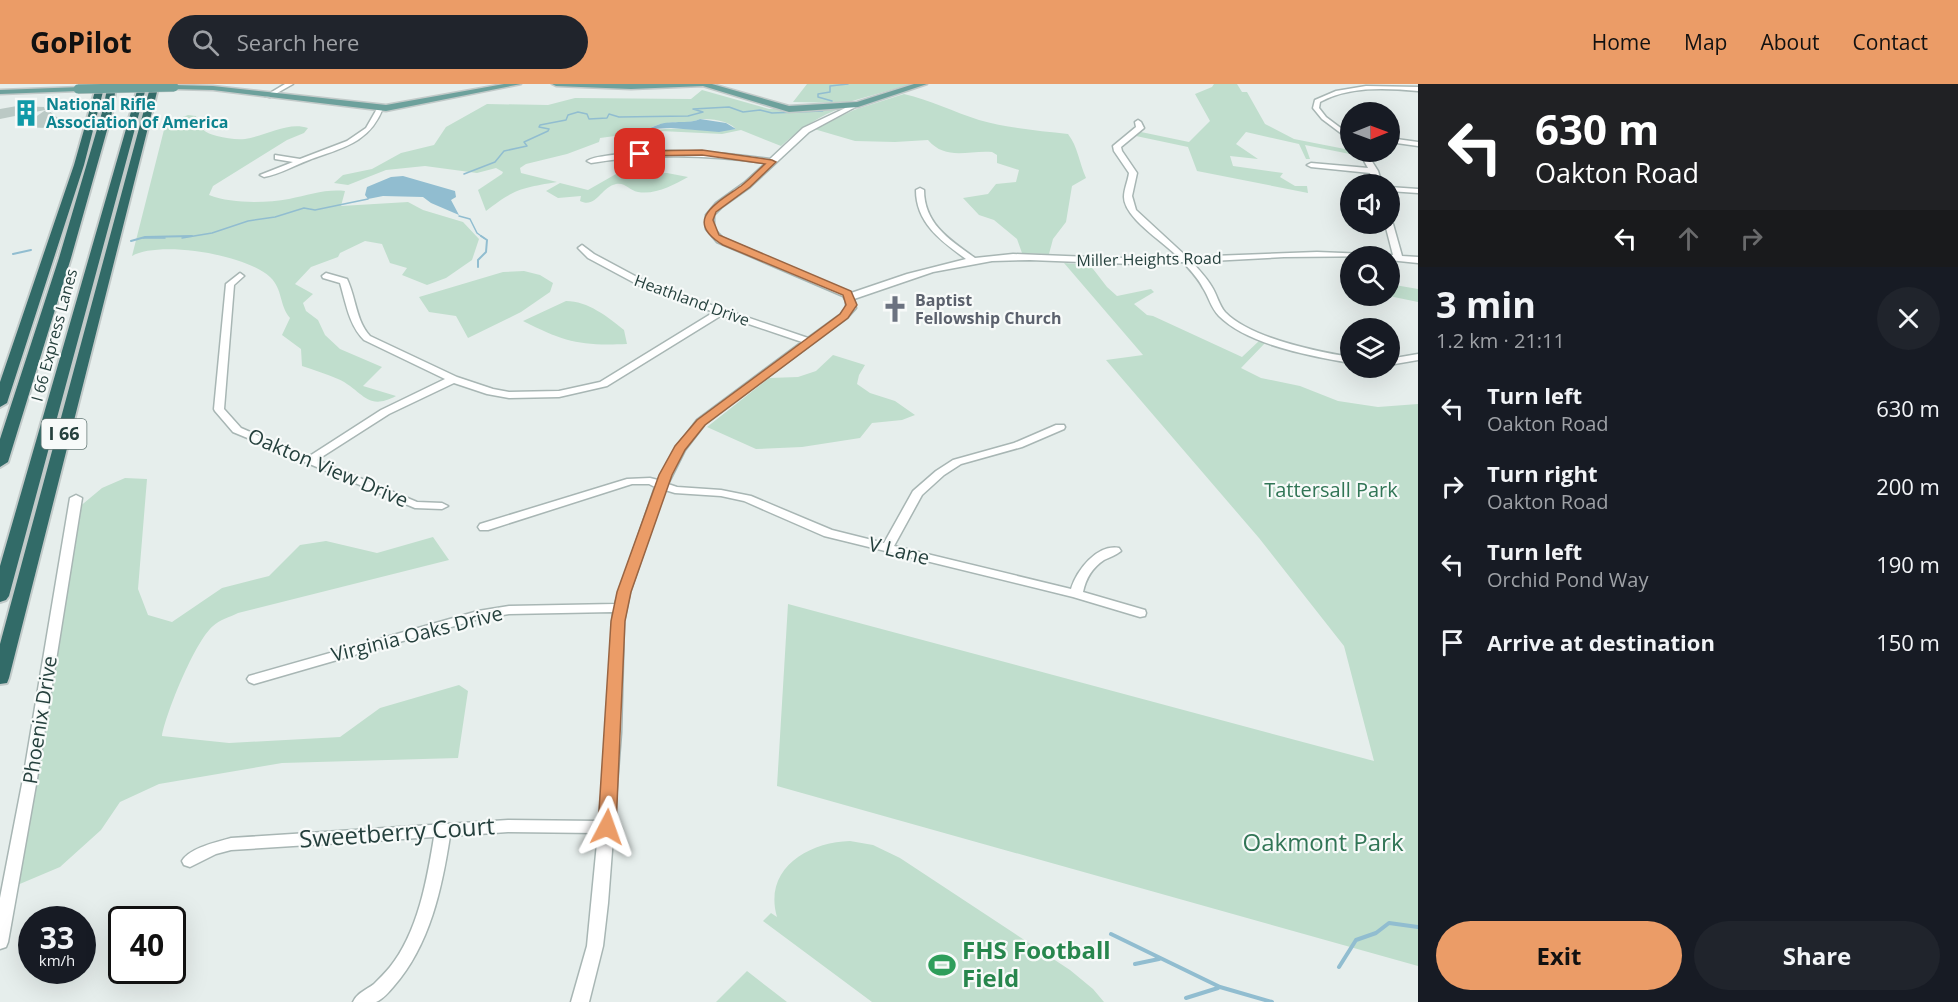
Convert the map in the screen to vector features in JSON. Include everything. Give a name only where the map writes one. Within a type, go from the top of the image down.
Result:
[{"type":"highway","name":"I 66 Express Lanes","points":[[0,462],[65,258],[108,109],[103,84]]},
{"type":"highway","points":[[0,403],[79,165],[103,84]]},
{"type":"highway","name":"I 66 Express Lanes","points":[[0,596],[143,84]]},
{"type":"highway","name":"I 66","points":[[0,678],[155,84]]},
{"type":"main road","points":[[0,92],[206,88],[380,108],[517,84]]},
{"type":"main road","points":[[556,84],[620,87],[704,84],[782,108],[858,104],[923,84]]},
{"type":"street","points":[[268,96],[290,84]]},
{"type":"street","points":[[1340,130],[1317,110],[1317,102],[1322,98],[1352,90],[1418,89]]},
{"type":"street","points":[[580,1002],[594,946],[607,827],[614,733],[615,648],[620,608],[662,486],[680,448],[701,422],[849,311],[852,305],[850,297],[832,286],[716,237],[710,230],[708,220],[712,210],[747,185],[811,127],[858,104]]},
{"type":"street","points":[[264,175],[278,172],[300,161],[357,140],[377,120],[380,108]]},
{"type":"street","points":[[1138,122],[1140,128],[1117,146],[1133,175],[1128,202],[1138,218],[1166,240],[1185,260],[1205,284],[1220,311],[1239,326],[1278,341],[1340,357]]},
{"type":"street","points":[[1400,142],[1418,144]]},
{"type":"street","points":[[591,161],[646,153],[687,152],[772,162]]},
{"type":"street","points":[[278,157],[300,161]]},
{"type":"street","points":[[1369,162],[1375,174]]},
{"type":"street","points":[[1311,165],[1374,171]]},
{"type":"street","points":[[920,190],[922,210],[927,222],[972,260]]},
{"type":"street","points":[[1400,190],[1418,191]]},
{"type":"street","name":"Heathland Drive","points":[[582,248],[591,256],[647,286],[808,341]]},
{"type":"street","name":"Miller Heights Road","points":[[850,297],[913,274],[972,260],[1012,257],[1111,262],[1340,255]]},
{"type":"street","name":"Miller Heights Road","points":[[1400,257],[1418,260]]},
{"type":"street","name":"Oakton View Drive","points":[[240,276],[230,284],[219,409],[237,430],[415,505],[442,506]]},
{"type":"street","points":[[326,276],[344,281],[360,332],[368,338],[453,379],[491,392],[509,395],[553,395],[586,389],[616,378],[720,312]]},
{"type":"street","points":[[1400,360],[1418,357]]},
{"type":"street","points":[[310,460],[385,412],[453,379]]},
{"type":"street","points":[[887,548],[917,494],[940,473],[957,462],[1018,445],[1060,427]]},
{"type":"street","name":"V Lane","points":[[484,527],[631,482],[650,481],[662,486],[747,498],[828,533],[1076,594],[1140,613]]},
{"type":"street","name":"Phoenix Drive","points":[[0,942],[30,779],[76,498]]},
{"type":"street","points":[[1076,594],[1080,577],[1090,564],[1101,556],[1115,551]]},
{"type":"street","name":"Virginia Oaks Drive","points":[[254,679],[478,615],[509,610],[620,608]]},
{"type":"street","name":"Sweetberry Court","points":[[190,861],[212,849],[231,844],[508,826],[607,827]]},
{"type":"street","points":[[362,1002],[375,995],[393,978],[413,940],[436,876],[443,832]]},
{"type":"green space","points":[[807,84],[912,84],[845,103],[793,102]]},
{"type":"green space","points":[[1214,84],[1237,84],[1242,92],[1247,92],[1265,124],[1294,139],[1340,148],[1340,152],[1305,145],[1310,159],[1306,159],[1299,144],[1246,132],[1236,144],[1258,159],[1230,156],[1233,166],[1283,173],[1280,177],[1295,186],[1307,186],[1308,193],[1197,171],[1188,147],[1136,136],[1141,132],[1189,142],[1210,121],[1195,94]]},
{"type":"green space","points":[[702,90],[769,109],[844,107],[811,123],[781,146],[741,130],[722,134],[640,130],[630,134],[600,138],[599,142],[567,154],[526,164],[520,168],[521,173],[557,182],[518,190],[486,211],[478,190],[502,174],[503,172],[496,168],[477,173],[425,166],[386,170],[348,185],[334,183],[343,175],[372,169],[401,153],[434,145],[446,127],[487,104],[548,105],[575,98],[691,99]],"holes":[[[700,119],[724,122],[736,129],[656,130],[652,127]]]},
{"type":"green space","points":[[904,94],[990,123],[1068,134],[1086,178],[1072,186],[1066,222],[1053,239],[1049,254],[1022,253],[1017,239],[994,220],[979,215],[963,198],[988,194],[996,184],[1016,182],[1019,170],[997,163],[997,155],[992,152],[950,152],[942,150],[928,140],[855,141],[814,129],[854,110]]},
{"type":"green space","points":[[188,115],[196,116],[203,130],[217,136],[235,139],[245,139],[293,126],[308,128],[304,133],[287,140],[213,186],[209,195],[228,200],[260,202],[345,191],[341,206],[408,202],[423,210],[463,222],[479,239],[472,260],[446,278],[427,285],[402,275],[407,268],[390,263],[382,244],[365,241],[340,253],[338,257],[311,267],[295,284],[313,294],[303,303],[306,311],[318,320],[325,335],[340,349],[382,367],[363,386],[396,396],[378,402],[371,401],[338,379],[302,366],[301,349],[282,335],[290,318],[277,287],[270,277],[259,269],[224,256],[203,252],[162,249],[145,251],[132,256],[167,118],[178,119]]},
{"type":"green space","points":[[667,173],[688,177],[664,189],[645,193],[616,184],[586,203],[580,201],[581,196],[558,198],[546,191],[560,183],[588,190],[616,174]]},
{"type":"green space","name":"Oakmont Park","points":[[1064,263],[1090,265],[1117,296],[1151,289],[1154,292],[1134,304],[1147,315],[1242,357],[1260,340],[1266,342],[1241,368],[1261,378],[1300,386],[1338,401],[1378,407],[1418,404],[1418,966],[777,786],[788,604],[1374,761],[1344,646],[1259,538],[1106,360],[1143,355]]},
{"type":"green space","points":[[524,271],[540,275],[553,283],[550,292],[521,312],[468,338],[456,316],[429,312],[419,297],[503,272]]},
{"type":"green space","points":[[1400,286],[1418,289],[1418,302],[1400,298]]},
{"type":"green space","points":[[566,301],[582,304],[604,315],[624,330],[627,344],[573,341],[550,334],[523,321]]},
{"type":"green space","points":[[833,355],[865,365],[857,384],[870,393],[895,401],[915,415],[902,420],[872,423],[860,438],[802,447],[756,449],[707,427],[769,378],[798,377],[816,371]]},
{"type":"green space","points":[[125,478],[147,479],[138,589],[148,615],[172,622],[222,588],[269,576],[300,545],[326,541],[377,553],[433,537],[449,560],[238,613],[218,622],[206,634],[190,661],[175,695],[162,736],[229,743],[340,737],[380,708],[459,685],[468,691],[458,758],[282,763],[159,784],[120,802],[101,830],[60,867],[15,886],[39,772],[78,508],[102,488]]},
{"type":"green space","points":[[850,841],[873,845],[900,858],[1070,970],[1093,989],[1104,1002],[872,1002],[763,921],[771,913],[777,917],[774,900],[777,885],[783,872],[792,861],[819,847]]},
{"type":"green space","points":[[747,971],[787,1002],[716,1002]]},
{"type":"water","points":[[700,119],[726,123],[736,129],[719,132],[671,128],[649,129],[663,123]]},
{"type":"water","points":[[403,176],[455,191],[456,197],[451,200],[459,215],[423,197],[383,196],[368,199],[365,195],[367,187],[391,177]]},
{"type":"building","points":[[17,106],[44,107],[45,110],[0,119],[0,109]]},
{"type":"building","points":[[47,109],[59,119],[46,128],[21,127]]},
{"type":"waterway","points":[[832,101],[818,97],[818,94],[830,92],[830,86],[848,84]]},
{"type":"waterway","points":[[464,174],[495,162],[504,151],[527,146],[524,142],[548,131],[549,129],[539,127],[540,125],[566,120],[568,115],[578,112],[587,114],[589,119],[607,118],[609,114],[619,117],[688,116],[703,112],[693,109],[729,107],[743,112],[760,110],[772,113],[822,111],[828,108]]},
{"type":"waterway","points":[[182,238],[212,233],[248,221],[275,217],[304,208],[315,210],[368,199]]},
{"type":"waterway","points":[[459,216],[470,219],[477,233],[484,238]]},
{"type":"waterway","points":[[131,241],[145,237],[192,236]]},
{"type":"waterway","points":[[143,238],[165,238]]},
{"type":"waterway","points":[[478,267],[478,260],[486,252],[487,240],[484,238]]},
{"type":"waterway","points":[[13,254],[31,250]]},
{"type":"waterway","points":[[1339,967],[1356,940],[1376,933],[1389,923],[1418,927]]},
{"type":"waterway","points":[[1111,934],[1220,987],[1272,1002]]},
{"type":"waterway","points":[[1135,964],[1159,959]]},
{"type":"waterway","points":[[1186,998],[1218,988]]},
{"type":"place","name":"National Rifle Association of America","points":[[26,113]]},
{"type":"place","name":"Baptist Fellowship Church","points":[[895,309]]},
{"type":"place","name":"FHS Football Field","points":[[942,965]]},
{"type":"route","points":[[607,827],[614,733],[615,648],[618,621],[624,592],[665,475],[680,448],[701,422],[844,316],[852,305],[847,294],[832,286],[727,243],[716,237],[710,230],[708,220],[712,210],[747,185],[772,162],[702,152],[640,154]]},
{"type":"park label","name":"Tattersall Park","points":[[1331,490]]}]
